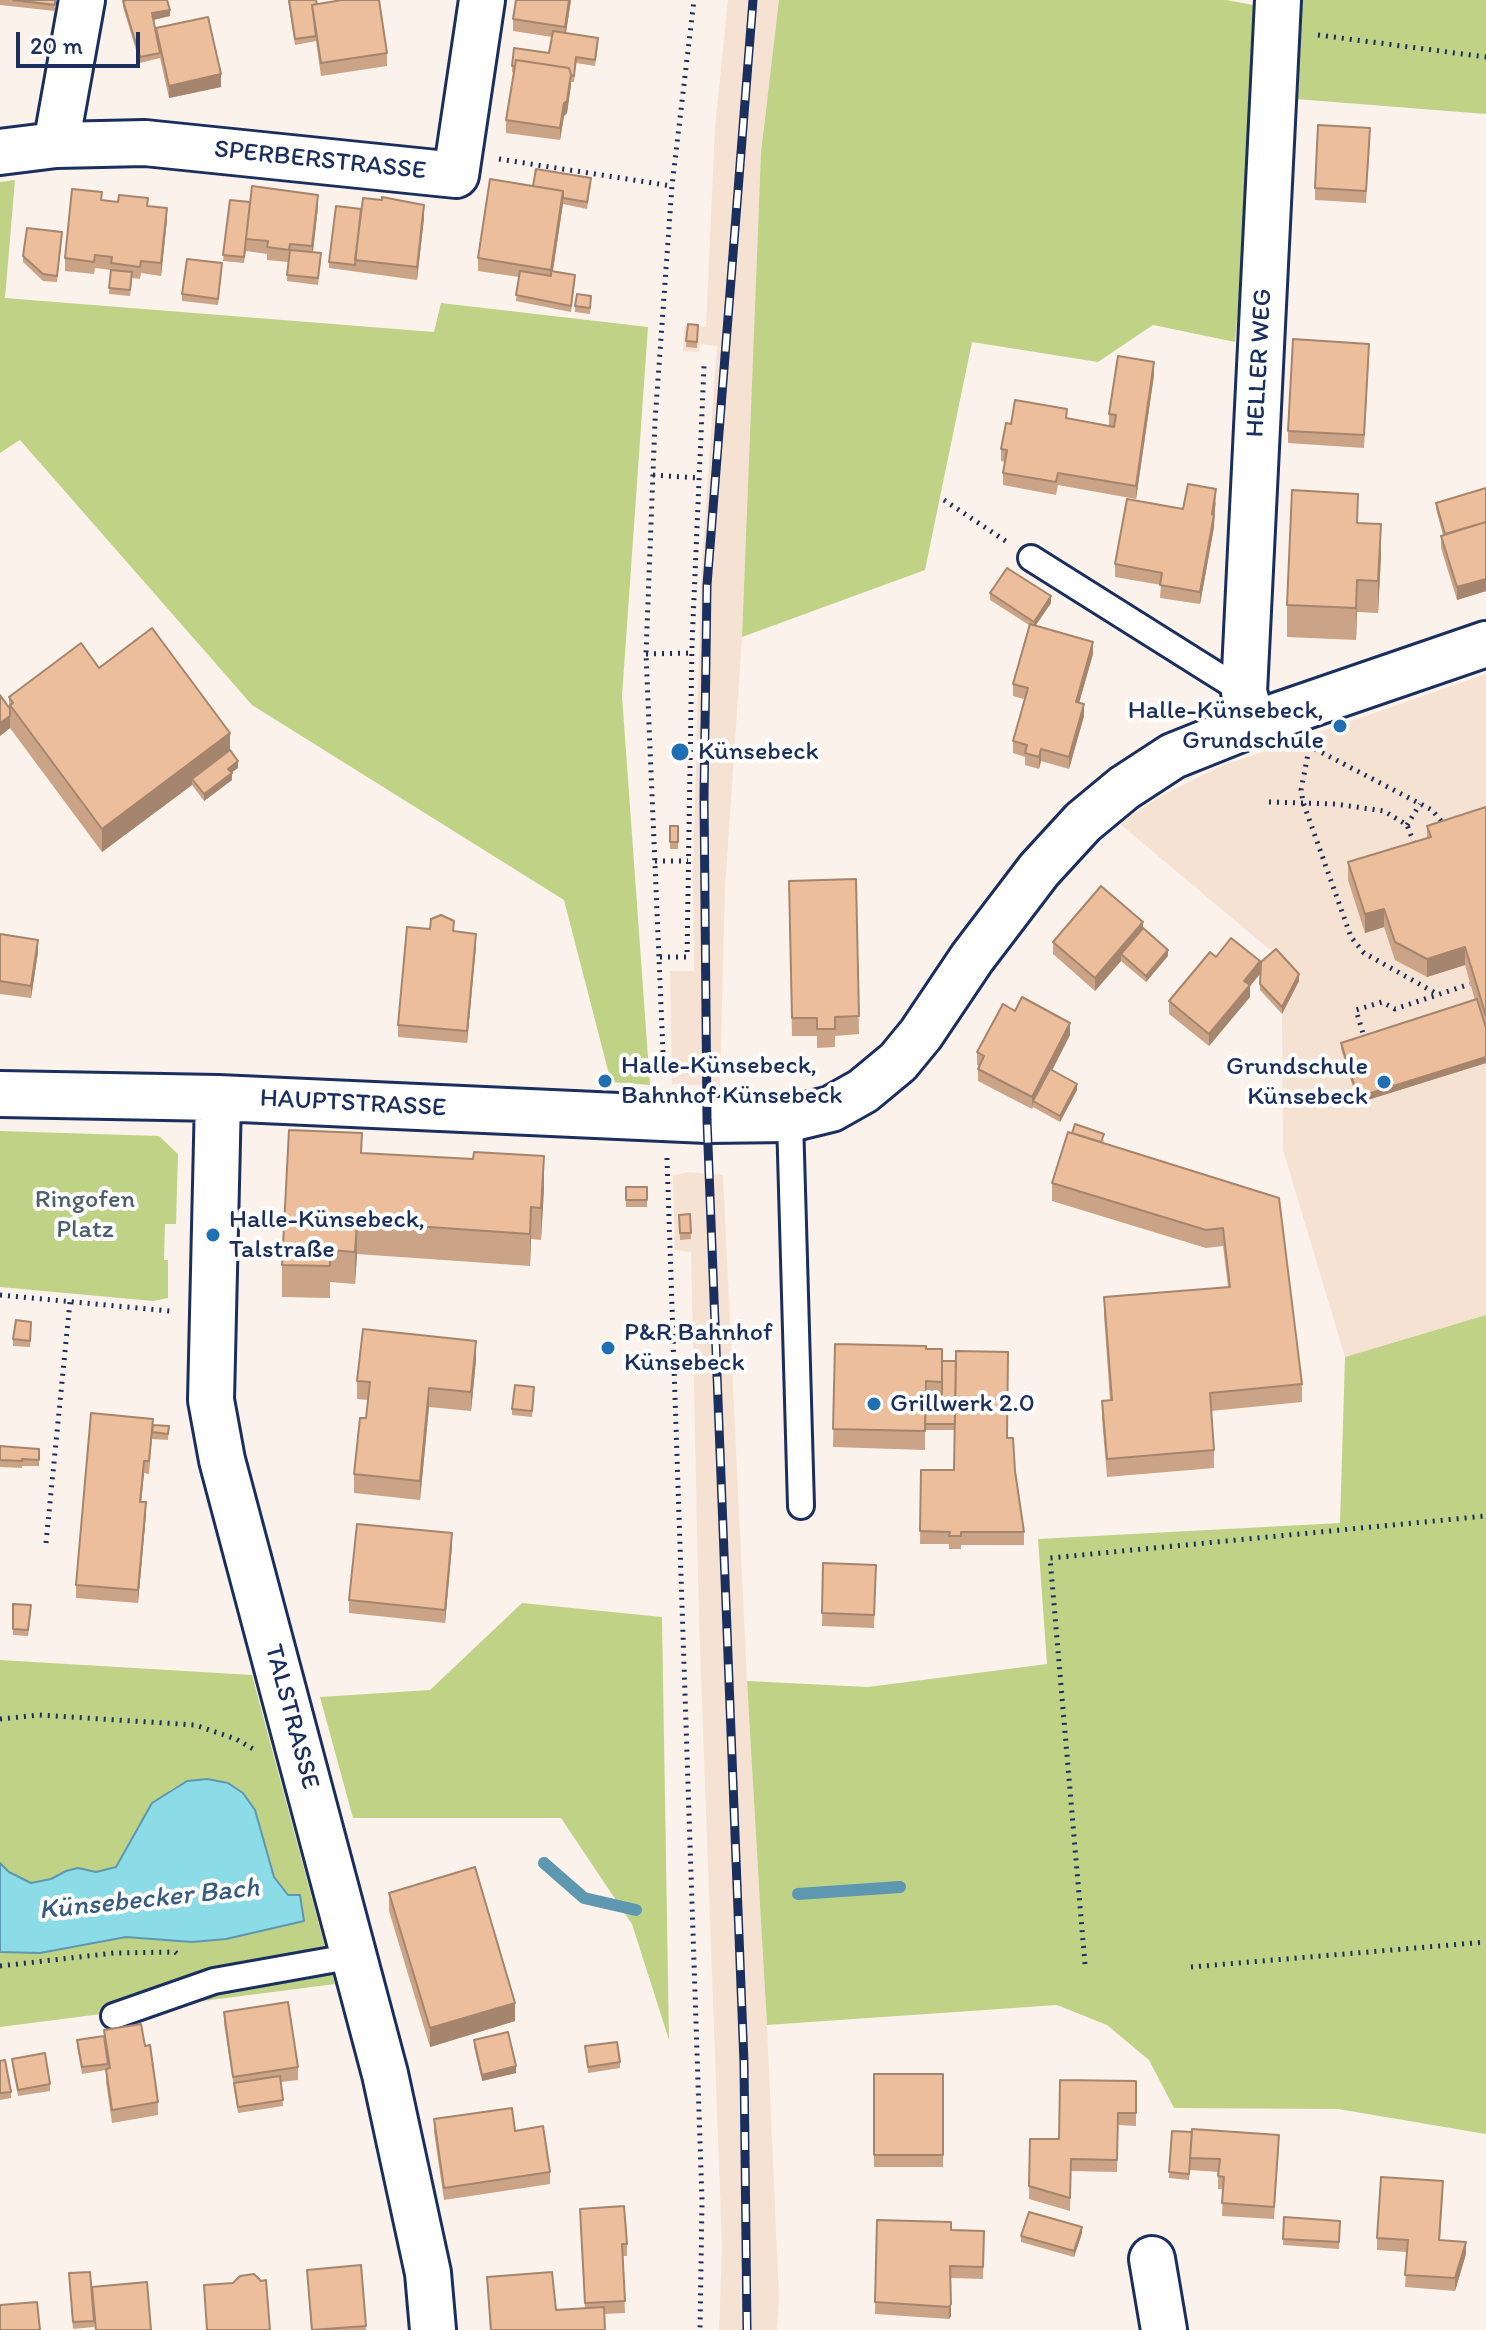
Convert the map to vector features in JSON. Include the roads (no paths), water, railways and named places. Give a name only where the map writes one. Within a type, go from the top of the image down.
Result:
[{"type":"street","points":[[56,145],[82,0]]},
{"type":"street","name":"SPERBERSTRASSE","points":[[0,152],[56,145],[145,143],[456,175],[482,0]]},
{"type":"street","name":"HELLER WEG","points":[[1248,708],[1278,15]]},
{"type":"street","name":"HAUPTSTRASSE","points":[[0,1094],[218,1098],[686,1119],[790,1119],[831,1109],[863,1091],[898,1062],[1039,870],[1083,822],[1124,788],[1248,708],[1486,644]]},
{"type":"street","name":"TALSTRASSE","points":[[218,1098],[211,1400],[222,1460],[385,2074],[428,2273],[433,2330]]},
{"type":"street","points":[[1152,2259],[1164,2330]]},
{"type":"lane","points":[[1031,558],[1248,708]]},
{"type":"lane","points":[[790,1119],[801,1506]]},
{"type":"lane","points":[[114,2016],[214,1981],[354,1956]]},
{"type":"water","points":[[207,1779],[228,1783],[243,1793],[255,1810],[274,1877],[288,1895],[300,1895],[304,1921],[226,1939],[192,1942],[126,1937],[40,1953],[0,1952],[0,1863],[9,1872],[31,1883],[78,1868],[96,1872],[116,1867],[152,1803],[187,1781]]},
{"type":"waterway","name":"Künsebecker Bach","points":[[544,1863],[584,1898],[636,1910]]},
{"type":"waterway","name":"Künsebecker Bach","points":[[798,1894],[900,1887]]},
{"type":"railway","points":[[747,2330],[744,2063],[707,1120],[704,797],[707,585],[753,0]]},
{"type":"place","name":"Halle-Künsebeck, Grundschule","points":[[1340,726]]},
{"type":"place","name":"Künsebeck","points":[[680,752]]},
{"type":"place","name":"Halle-Künsebeck, Bahnhof Künsebeck","points":[[605,1081]]},
{"type":"place","name":"Grundschule Künsebeck","points":[[1384,1082]]},
{"type":"place","name":"Halle-Künsebeck, Talstraße","points":[[213,1235]]},
{"type":"place","name":"P&R Bahnhof Künsebeck","points":[[608,1348]]},
{"type":"place","name":"Grillwerk 2.0","points":[[874,1404]]},
{"type":"park label","name":"Ringofen Platz","points":[[85,1215]]}]
